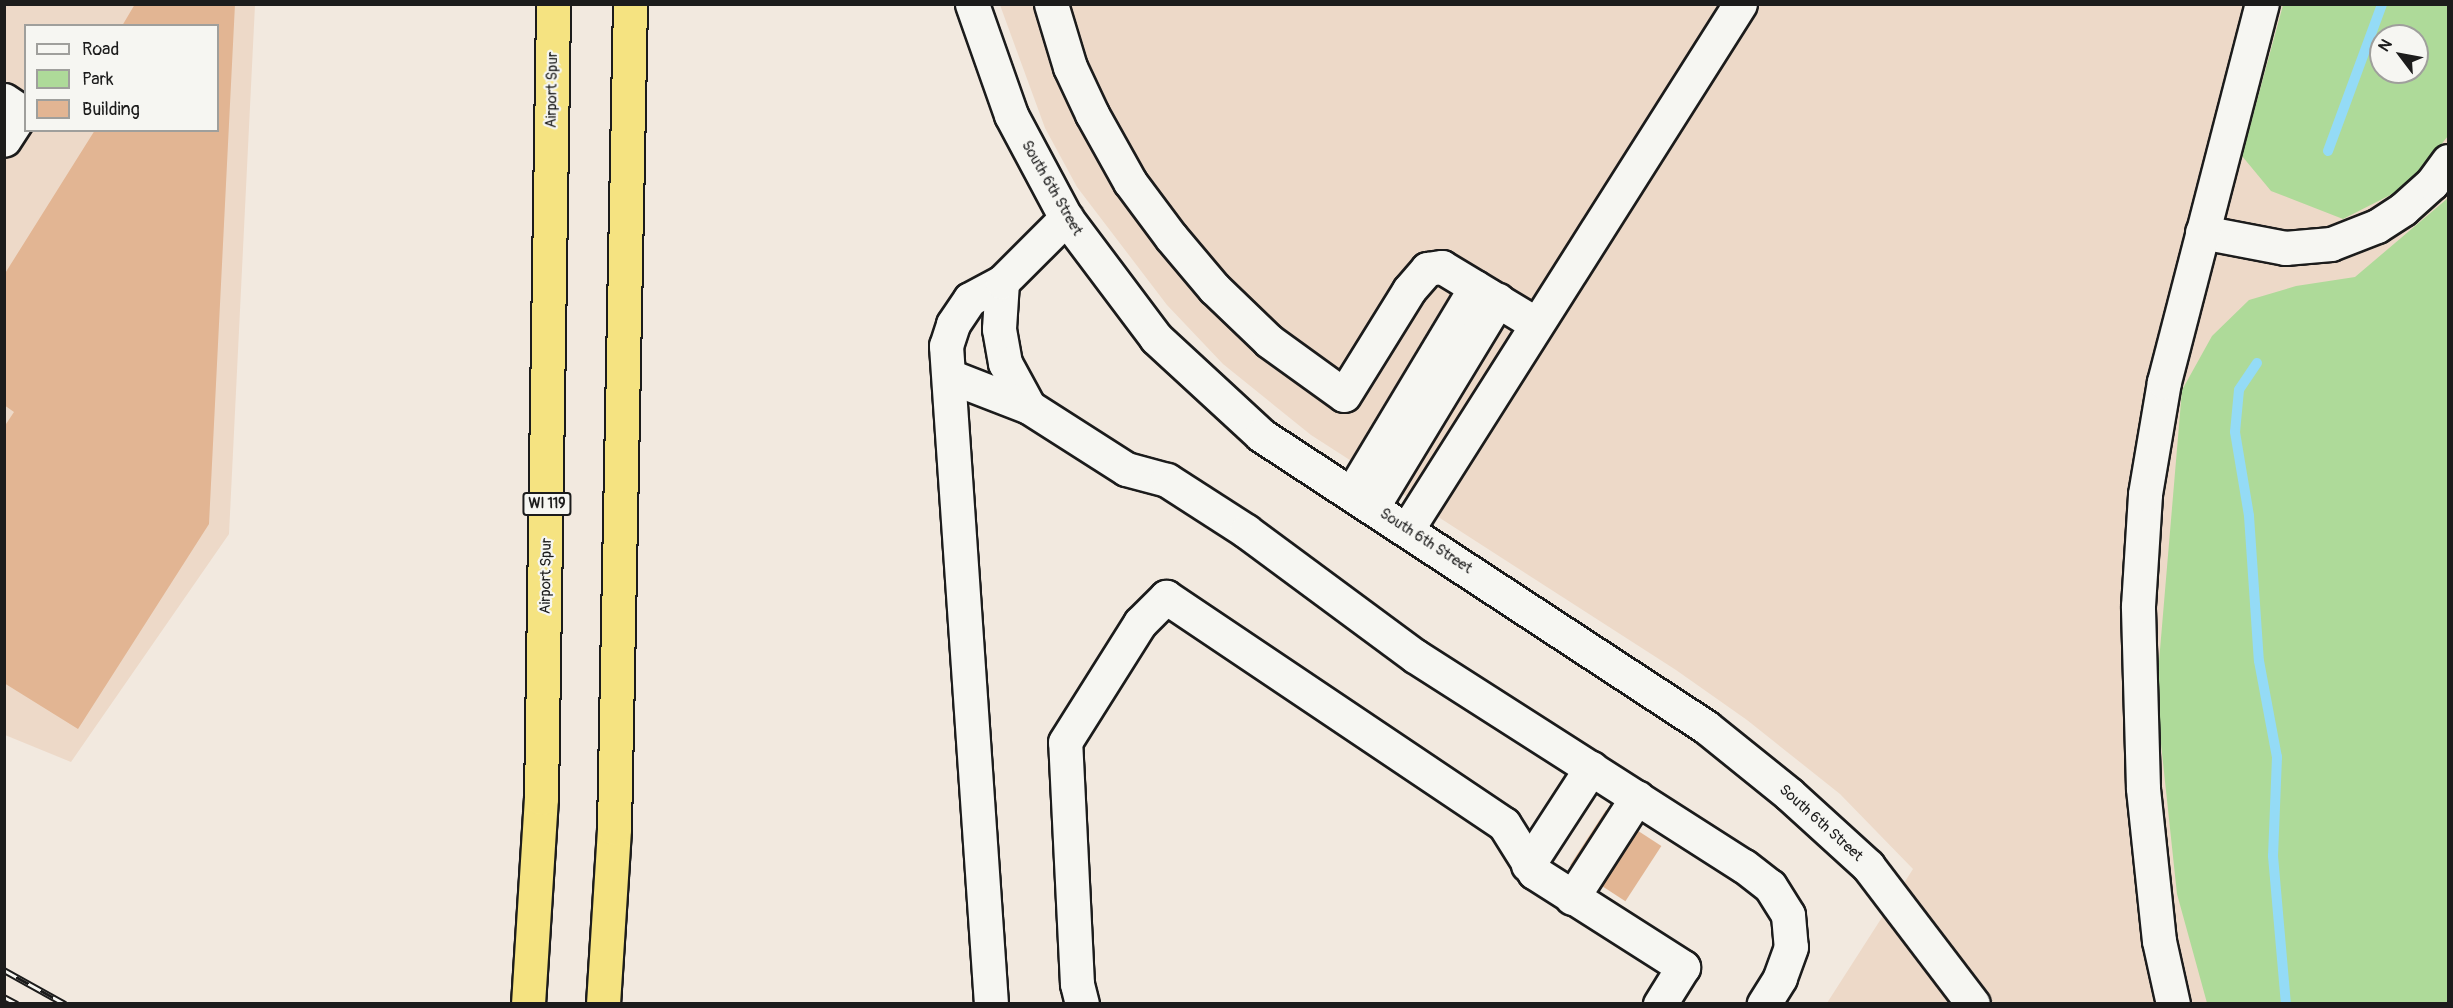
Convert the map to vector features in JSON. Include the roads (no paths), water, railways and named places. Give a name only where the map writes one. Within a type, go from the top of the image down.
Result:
[{"type":"highway","name":"Airport Spur","points":[[528,1004],[541,798],[553,4]]},
{"type":"highway","points":[[603,1004],[614,828],[630,4]]},
{"type":"street","name":"South 6th Street","points":[[972,4],[1011,115],[1066,218],[1156,338],[1261,435],[1706,727],[1789,794],[1868,866],[1973,1004]]},
{"type":"street","points":[[1051,4],[1070,67],[1092,114],[1130,182],[1171,237],[1214,288],[1269,341],[1344,396],[1419,274],[1435,266],[1497,300]]},
{"type":"street","points":[[1372,506],[1497,300],[1740,4]]},
{"type":"street","points":[[2173,1004],[2159,941],[2143,788],[2138,606],[2145,494],[2164,382],[2262,4]]},
{"type":"street","points":[[4,100],[22,112],[4,140]]},
{"type":"street","points":[[2202,232],[2285,248],[2331,244],[2377,226],[2403,209],[2432,183],[2448,161]]},
{"type":"street","points":[[990,1004],[946,346],[953,324],[970,299],[1002,282],[1066,218]]},
{"type":"street","points":[[1002,282],[999,329],[1005,363],[1029,407]]},
{"type":"street","points":[[1372,506],[1497,300]]},
{"type":"street","points":[[1372,506],[1497,300]]},
{"type":"street","points":[[949,376],[1029,407],[1126,469],[1167,480],[1246,531],[1414,656],[1646,803],[1770,886],[1788,915],[1791,947],[1780,978],[1764,1004]]},
{"type":"street","points":[[1082,1004],[1077,984],[1065,742],[1140,622],[1166,597],[1504,824],[1528,865],[1581,904],[1683,967],[1660,1004]]},
{"type":"street","points":[[1528,865],[1591,768]]},
{"type":"street","points":[[1581,904],[1646,803]]},
{"type":"waterway","points":[[2328,151],[2382,4]]},
{"type":"waterway","points":[[2257,363],[2239,390],[2235,432],[2249,516],[2259,661],[2277,757],[2273,856],[2286,1004]]},
{"type":"railway","points":[[4,970],[65,1004]]},
{"type":"railway","points":[[4,997],[17,1004]]}]
